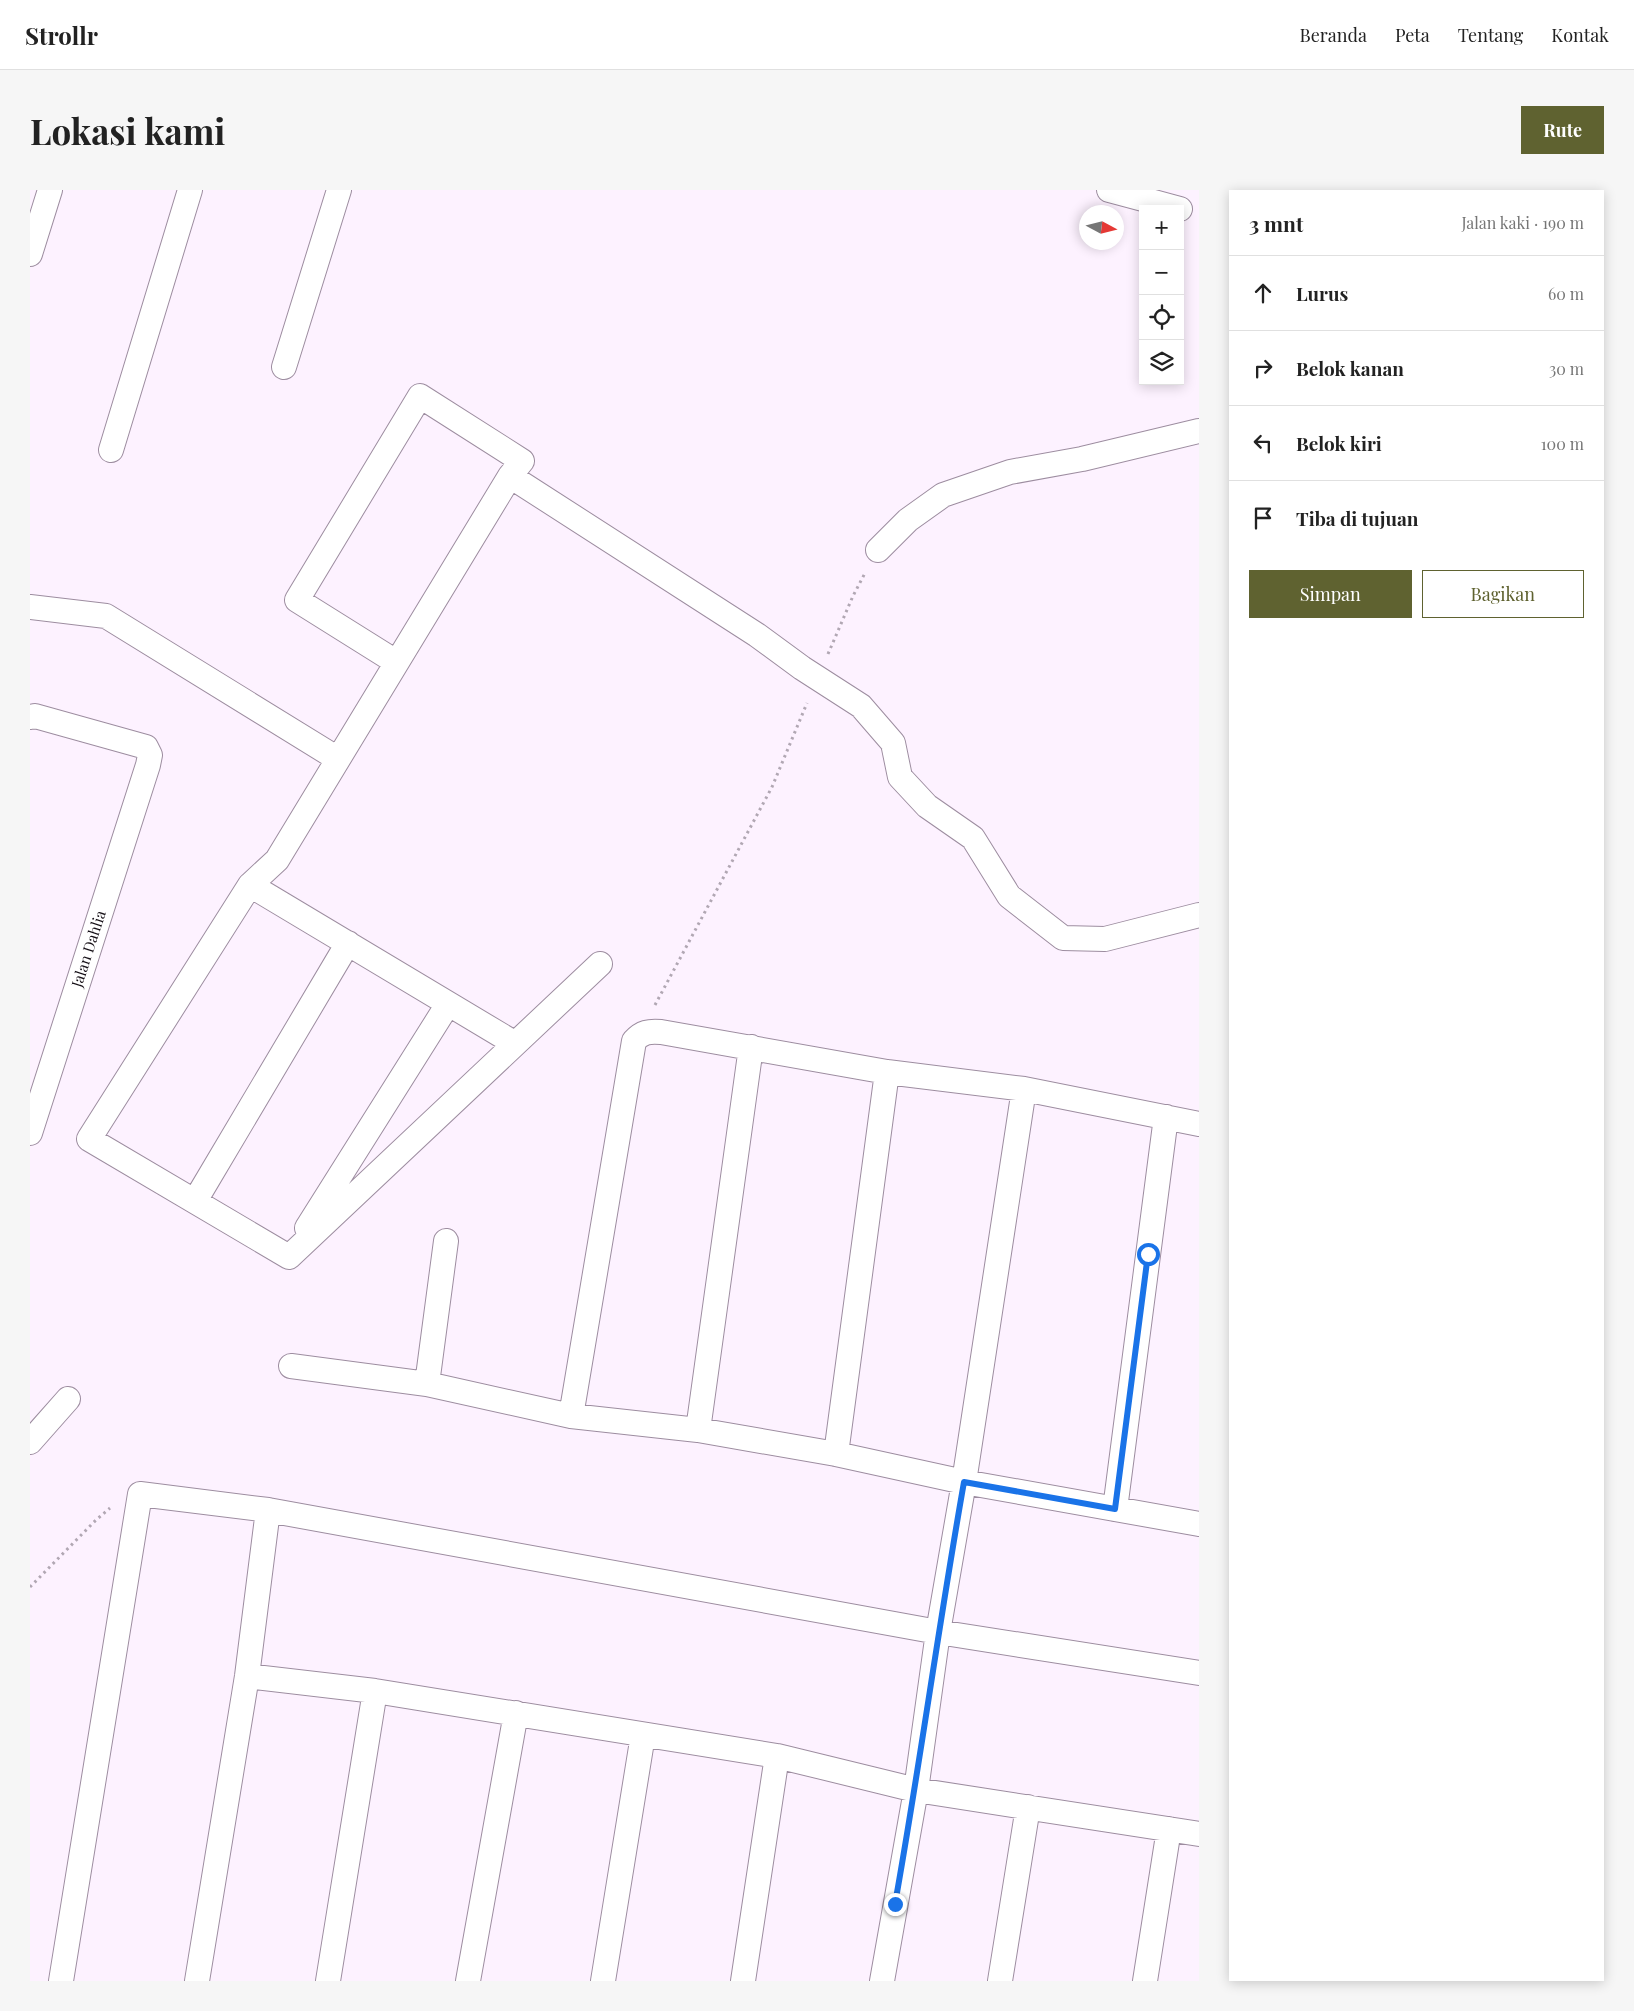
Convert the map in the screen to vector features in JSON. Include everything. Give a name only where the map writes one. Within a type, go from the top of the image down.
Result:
[{"type":"street","points":[[30,254],[50,190]]},
{"type":"street","points":[[111,450],[190,190]]},
{"type":"street","points":[[284,367],[339,190]]},
{"type":"street","points":[[1109,190],[1165,205]]},
{"type":"street","points":[[1184,210],[1199,214]]},
{"type":"street","points":[[289,1257],[89,1139],[250,885],[277,860],[510,476],[522,461],[420,396],[297,600],[396,662]]},
{"type":"street","points":[[878,550],[908,520],[942,495],[1010,472],[1082,458],[1199,431]]},
{"type":"street","points":[[510,476],[758,636],[861,706],[893,743],[900,777],[927,806],[973,838],[1009,896],[1063,938],[1105,939],[1199,915]]},
{"type":"street","points":[[30,607],[106,616],[338,759]]},
{"type":"street","name":"Jalan Dahlia","points":[[30,717],[35,716],[146,747],[150,755],[35,1103],[30,1133]]},
{"type":"street","points":[[250,885],[514,1043]]},
{"type":"street","points":[[195,1201],[348,943]]},
{"type":"street","points":[[289,1257],[600,964]]},
{"type":"street","points":[[289,1257],[448,1004]]},
{"type":"street","points":[[571,1416],[634,1041],[641,1033],[661,1032],[887,1072],[1024,1089],[1199,1124]]},
{"type":"street","points":[[698,1430],[751,1047]]},
{"type":"street","points":[[836,1454],[887,1072]]},
{"type":"street","points":[[882,1981],[916,1790],[938,1632],[964,1482],[1024,1089]]},
{"type":"street","points":[[1115,1509],[1166,1117]]},
{"type":"street","points":[[427,1384],[446,1241]]},
{"type":"street","points":[[291,1366],[427,1384],[571,1416],[698,1430],[836,1454],[964,1482],[1199,1524]]},
{"type":"street","points":[[30,1442],[68,1400]]},
{"type":"street","points":[[62,1981],[140,1494],[268,1510],[938,1632],[1199,1673]]},
{"type":"street","points":[[197,1981],[247,1676],[268,1510]]},
{"type":"street","points":[[247,1676],[375,1691],[777,1756],[916,1790],[1199,1834]]},
{"type":"street","points":[[328,1981],[375,1691]]},
{"type":"street","points":[[468,1981],[516,1713]]},
{"type":"street","points":[[603,1981],[644,1735]]},
{"type":"street","points":[[743,1981],[777,1756]]},
{"type":"street","points":[[1000,1981],[1028,1807]]},
{"type":"street","points":[[1145,1981],[1169,1829]]},
{"type":"path","points":[[641,1033],[675,964],[711,902],[772,787],[853,596],[878,550]]},
{"type":"path","points":[[30,1587],[110,1508],[140,1494]]},
{"type":"route","points":[[895,1904],[916,1790],[938,1632],[964,1482],[1115,1509],[1148,1254]]}]
